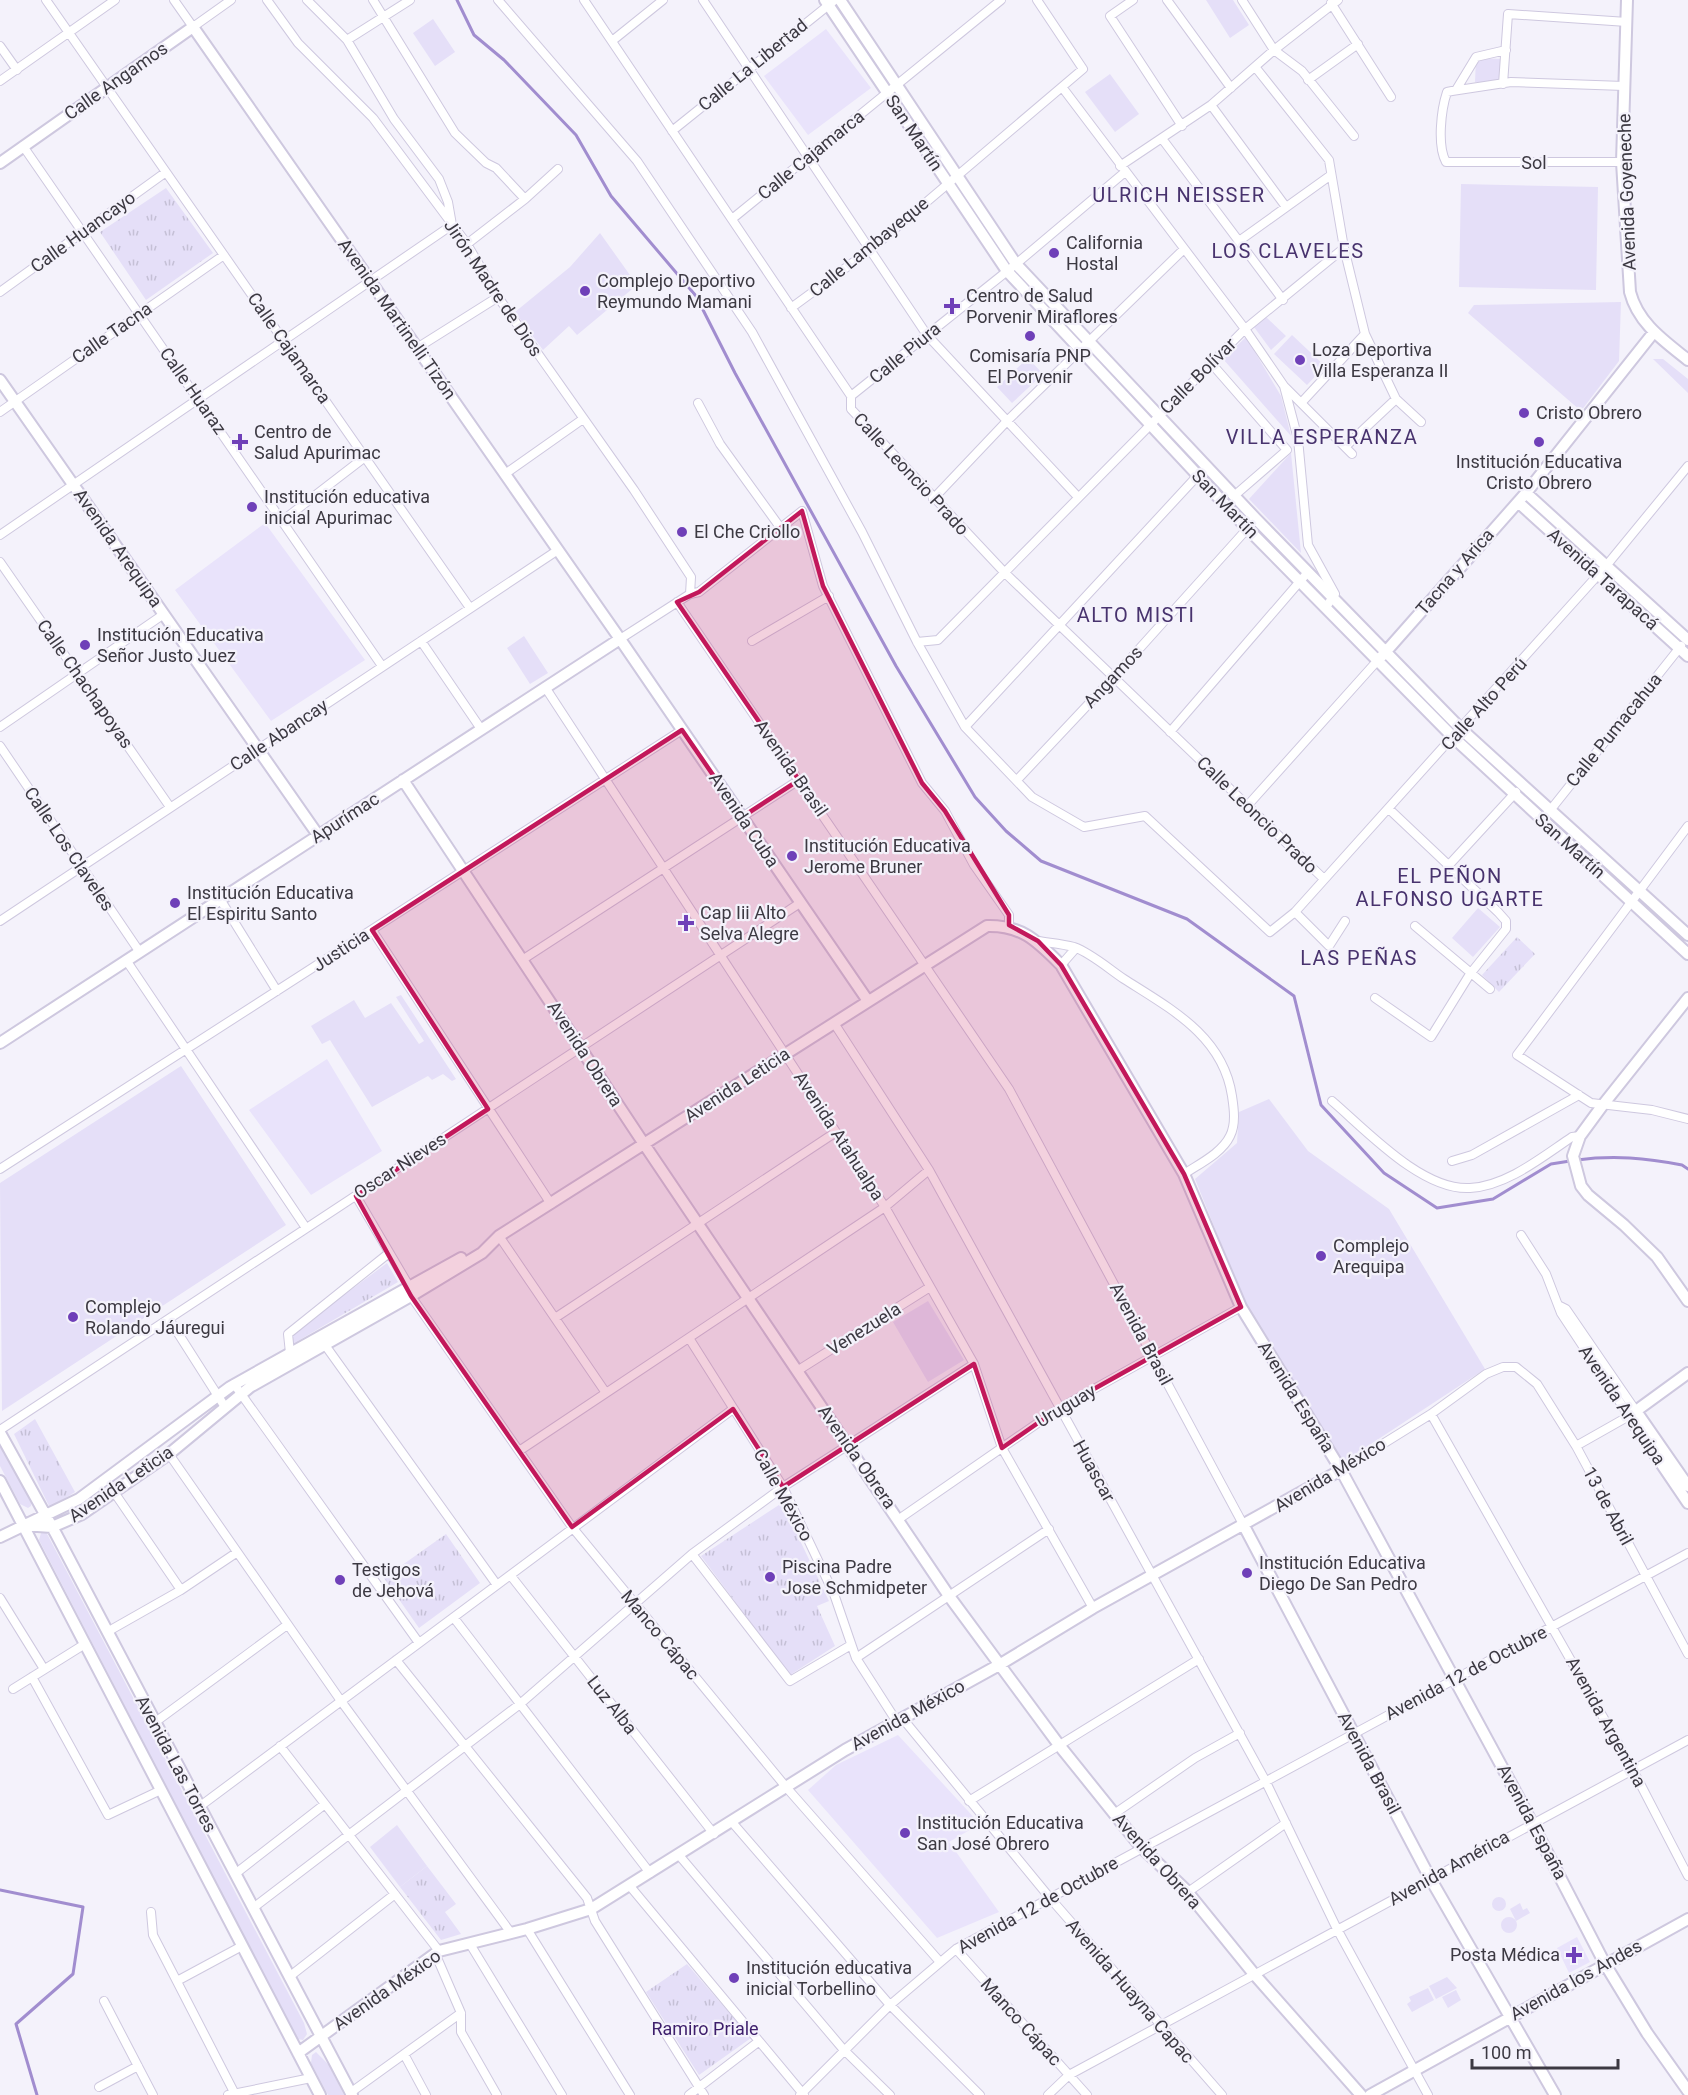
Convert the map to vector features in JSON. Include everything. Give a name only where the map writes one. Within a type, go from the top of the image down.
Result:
[{"type":"street","name":"Calle Cajamarca","points":[[46,0],[470,608]]},
{"type":"street","points":[[0,81],[115,0]]},
{"type":"street","name":"Avenida Martinelli Tizón","points":[[174,0],[620,639]]},
{"type":"street","name":"Calle Angamos","points":[[0,163],[231,0]]},
{"type":"street","name":"Jirón Madre de Dios","points":[[267,0],[297,44],[373,118],[467,244],[498,297],[691,577],[690,594]]},
{"type":"street","points":[[0,535],[452,225],[448,202],[439,179],[393,119],[348,40],[307,0]]},
{"type":"street","points":[[373,0],[455,133],[486,163],[496,168],[525,199]]},
{"type":"street","points":[[348,40],[410,0]]},
{"type":"street","points":[[498,0],[637,161],[752,332],[862,532],[917,642],[965,727],[1017,780]]},
{"type":"street","name":"Calle Leoncio Prado","points":[[584,0],[851,396],[851,410],[933,499],[1060,628],[1324,879]]},
{"type":"street","points":[[612,41],[663,0]]},
{"type":"street","points":[[703,0],[927,335],[1078,497]]},
{"type":"street","name":"San Martín","points":[[840,0],[896,85],[910,117]]},
{"type":"street","name":"Calle Cajamarca","points":[[732,219],[1001,0]]},
{"type":"street","name":"Calle Lambayeque","points":[[791,308],[870,250],[1083,69],[1037,0]]},
{"type":"street","points":[[1133,0],[1110,16],[1182,126]]},
{"type":"street","points":[[1167,0],[1231,88]]},
{"type":"street","points":[[1242,0],[1274,50],[1308,80],[1354,136]]},
{"type":"street","name":"Avenida Goyeneche","points":[[1627,0],[1623,162],[1630,292],[1634,307],[1654,332],[1688,360]]},
{"type":"street","name":"Calle La Libertad","points":[[672,130],[830,2]]},
{"type":"street","name":"San Martín","points":[[830,2],[887,93],[910,117],[990,236],[1007,271],[1079,350],[1247,528],[1326,607],[1688,935]]},
{"type":"street","points":[[1335,2],[1344,27],[1358,44],[1391,97]]},
{"type":"street","name":"Calle Piura","points":[[851,396],[1016,264],[1122,169],[1211,105],[1274,50],[1335,2]]},
{"type":"street","points":[[1503,84],[1508,14],[1627,22]]},
{"type":"street","points":[[1308,80],[1358,44]]},
{"type":"street","points":[[0,46],[17,70]]},
{"type":"street","points":[[1456,90],[1476,57],[1506,50]]},
{"type":"street","points":[[1256,68],[1329,159],[1344,248],[1365,334],[1395,399],[1420,422]]},
{"type":"street","points":[[1456,90],[1503,84],[1624,86]]},
{"type":"street","points":[[1062,87],[1245,329],[1284,386],[1352,454]]},
{"type":"street","name":"Sol","points":[[1456,90],[1447,92],[1444,104],[1442,155],[1446,162],[1623,162]]},
{"type":"street","points":[[1211,105],[1286,207]]},
{"type":"street","points":[[1162,140],[1282,300]]},
{"type":"street","name":"Calle Huaraz","points":[[23,146],[382,666]]},
{"type":"street","points":[[467,244],[525,199],[558,169]]},
{"type":"street","name":"Calle Huancayo","points":[[0,292],[166,172]]},
{"type":"street","points":[[1239,241],[1331,175]]},
{"type":"street","name":"San Martín","points":[[990,236],[1234,496],[1334,598],[1454,738],[1513,795],[1688,954]]},
{"type":"street","name":"Calle Bolívar","points":[[917,642],[938,640],[1245,329],[1344,248]]},
{"type":"street","points":[[933,499],[1007,421],[1184,249]]},
{"type":"street","name":"Calle Tacna","points":[[0,412],[224,255]]},
{"type":"street","points":[[417,348],[498,297]]},
{"type":"street","name":"Tacna y Arica","points":[[1248,805],[1522,498],[1654,332]]},
{"type":"street","points":[[1302,402],[1365,334]]},
{"type":"street","points":[[1211,363],[1287,450],[1234,496]]},
{"type":"street","name":"Avenida Arequipa","points":[[0,380],[318,835]]},
{"type":"street","points":[[1284,386],[1298,439],[1308,545],[1315,561],[1334,590],[1334,598],[1326,607]]},
{"type":"street","points":[[1346,447],[1395,399]]},
{"type":"street","points":[[698,404],[720,444],[782,530]]},
{"type":"street","points":[[505,474],[583,419]]},
{"type":"street","points":[[282,521],[365,457]]},
{"type":"street","points":[[965,727],[1060,628],[1207,466]]},
{"type":"street","name":"Calle Alto Perú","points":[[1017,780],[1032,797],[1084,827],[1145,816],[1270,932],[1295,912],[1454,738],[1603,570],[1688,466]]},
{"type":"street","name":"Avenida Tarapacá","points":[[1522,498],[1603,570],[1685,648]]},
{"type":"street","name":"Apurímac","points":[[0,1043],[545,687],[677,602],[690,594],[699,592],[782,530],[802,511],[823,586],[829,596]]},
{"type":"street","name":"Angamos","points":[[1017,780],[1113,678],[1256,519]]},
{"type":"street","name":"Calle Abancay","points":[[0,921],[558,550]]},
{"type":"street","name":"Calle Chachapoyas","points":[[0,562],[170,807]]},
{"type":"street","points":[[1170,732],[1308,572]]},
{"type":"street","points":[[752,641],[829,596],[922,783],[945,811],[974,865],[1009,915],[1009,925]]},
{"type":"street","name":"Avenida Brasil","points":[[677,602],[926,964],[1009,1089],[1430,1878],[1555,2095]]},
{"type":"street","points":[[0,727],[164,614]]},
{"type":"street","name":"Avenida Cuba","points":[[620,639],[868,1002]]},
{"type":"street","points":[[421,641],[481,729]]},
{"type":"street","name":"Calle Pumacahua","points":[[1542,821],[1685,648]]},
{"type":"street","name":"Avenida Atahualpa","points":[[545,687],[885,1207],[974,1364],[1002,1448],[1093,1608]]},
{"type":"street","name":"Justicia","points":[[0,1169],[682,730]]},
{"type":"street","name":"Calle Los Claveles","points":[[0,746],[139,951]]},
{"type":"street","name":"Avenida Obrera","points":[[403,780],[644,1144],[949,1596],[999,1665],[1059,1745],[1141,1847],[1188,1892],[1254,1974],[1361,2095]]},
{"type":"street","points":[[522,960],[799,780]]},
{"type":"street","points":[[1448,866],[1522,786]]},
{"type":"street","points":[[1375,998],[1431,1037],[1470,974],[1506,929],[1506,921],[1389,809]]},
{"type":"street","points":[[1688,826],[1517,1055],[1591,1103],[1652,1110],[1688,1119]]},
{"type":"street","points":[[220,899],[277,991]]},
{"type":"street","name":"Oscar Nieves","points":[[0,1432],[800,903]]},
{"type":"street","points":[[1295,912],[1329,946],[1345,921]]},
{"type":"street","name":"Avenida Leticia","points":[[23,1525],[52,1527],[82,1514],[169,1454],[225,1407],[237,1389],[290,1353],[482,1253],[499,1236],[987,926],[1009,925]]},
{"type":"street","name":"Avenida España","points":[[1009,925],[1038,941],[1061,965],[1184,1174],[1241,1307],[1341,1470],[1455,1677],[1605,1964],[1647,2033],[1688,2091]]},
{"type":"street","points":[[1415,926],[1490,989]]},
{"type":"street","points":[[372,930],[550,1204]]},
{"type":"street","points":[[1038,941],[1076,948],[1198,1029],[1225,1069],[1234,1114],[1230,1136],[1221,1148],[1184,1174]]},
{"type":"street","points":[[1061,965],[1076,948]]},
{"type":"street","points":[[126,960],[306,1228]]},
{"type":"street","points":[[1688,998],[1602,1106],[1581,1136],[1573,1156],[1576,1171],[1588,1196],[1624,1225],[1657,1257],[1688,1301]]},
{"type":"street","name":"Huascar","points":[[834,1023],[929,1170],[1058,1408],[1240,1733],[1337,1929]]},
{"type":"street","points":[[1452,1161],[1472,1155],[1579,1095]]},
{"type":"street","points":[[1332,1101],[1414,1170],[1448,1185],[1468,1188],[1491,1184],[1517,1172],[1572,1137],[1581,1136]]},
{"type":"street","points":[[555,1318],[836,1132]]},
{"type":"street","points":[[519,1451],[885,1207],[929,1170]]},
{"type":"street","name":"Manco Cápac","points":[[356,1196],[410,1292],[572,1527],[786,1787],[940,1962]]},
{"type":"street","name":"Avenida Arequipa","points":[[1521,1235],[1546,1274],[1560,1306],[1566,1309],[1688,1503]]},
{"type":"street","points":[[499,1236],[606,1393]]},
{"type":"street","points":[[290,1353],[286,1339],[288,1334],[390,1254]]},
{"type":"street","name":"Venezuela","points":[[797,1371],[930,1287]]},
{"type":"street","name":"Avenida Leticia","points":[[23,1525],[80,1499],[218,1395],[237,1389],[325,1346],[410,1292]]},
{"type":"street","name":"Uruguay","points":[[899,1519],[1058,1408],[1241,1307]]},
{"type":"street","points":[[169,1319],[225,1407]]},
{"type":"street","name":"Calle México","points":[[688,1338],[783,1487],[834,1594],[856,1658],[900,1720]]},
{"type":"street","points":[[325,1346],[497,1585]]},
{"type":"street","points":[[253,1908],[520,1704],[692,1554],[783,1487],[974,1364]]},
{"type":"street","name":"Avenida México","points":[[298,2053],[437,1952],[527,1929],[591,1909],[786,1787],[900,1720],[999,1665],[1093,1608],[1341,1470],[1431,1414],[1486,1374],[1503,1367],[1516,1368]]},
{"type":"street","name":"13 de Abril","points":[[1516,1368],[1537,1384],[1576,1446],[1688,1654]]},
{"type":"street","points":[[1576,1446],[1632,1413],[1688,1373]]},
{"type":"street","points":[[237,1389],[419,1643]]},
{"type":"street","points":[[199,1807],[733,1409]]},
{"type":"street","name":"Avenida Arequipa","points":[[1632,1413],[1688,1486]]},
{"type":"street","name":"Avenida Argentina","points":[[1431,1414],[1632,1768],[1688,1876]]},
{"type":"street","name":"Avenida Las Torres","points":[[0,1432],[351,2094]]},
{"type":"street","points":[[169,1454],[341,1701],[511,1933]]},
{"type":"street","name":"Avenida Las Torres","points":[[0,1480],[320,2095]]},
{"type":"street","points":[[114,1492],[181,1590]]},
{"type":"street","points":[[0,1537],[23,1525]]},
{"type":"street","points":[[856,1658],[1049,1529]]},
{"type":"street","name":"Avenida 12 de Octubre","points":[[802,2094],[843,2049],[956,1949],[1688,1552]]},
{"type":"street","points":[[107,1632],[181,1590],[236,1553]]},
{"type":"street","points":[[692,1554],[790,1681],[851,1645]]},
{"type":"street","name":"Luz Alba","points":[[511,1576],[714,1834]]},
{"type":"street","points":[[0,1598],[44,1669]]},
{"type":"street","points":[[454,1618],[650,1873]]},
{"type":"street","points":[[154,1724],[287,1625]]},
{"type":"street","points":[[13,1689],[85,1644]]},
{"type":"street","points":[[969,1801],[1199,1659]]},
{"type":"street","points":[[396,1660],[587,1898],[596,1921],[701,2092]]},
{"type":"street","points":[[32,1677],[108,1815],[161,1790]]},
{"type":"street","name":"Avenida Huayna Capac","points":[[900,1720],[1050,1898],[1222,2095]]},
{"type":"street","points":[[1114,1814],[1195,1758],[1240,1733]]},
{"type":"street","name":"Avenida América","points":[[1048,2095],[1069,2074],[1632,1768],[1688,1740]]},
{"type":"street","points":[[280,1746],[437,1952],[461,2013],[461,2032],[497,2095]]},
{"type":"street","points":[[235,1874],[325,1804]]},
{"type":"street","points":[[731,1821],[891,2005],[980,2095]]},
{"type":"street","points":[[1188,1892],[1286,1823]]},
{"type":"street","points":[[678,1854],[843,2049],[890,2095]]},
{"type":"street","points":[[629,1885],[802,2094]]},
{"type":"street","points":[[289,1977],[395,1894]]},
{"type":"street","points":[[151,1912],[153,1935],[231,2094],[311,2078]]},
{"type":"street","name":"Avenida los Andes","points":[[1370,2095],[1688,1919]]},
{"type":"street","points":[[527,1929],[630,2095]]},
{"type":"street","points":[[1337,1929],[1428,2095]]},
{"type":"street","points":[[470,1944],[562,2095]]},
{"type":"street","points":[[177,1982],[242,1946]]},
{"type":"street","name":"Manco Cápac","points":[[956,1949],[1087,2095]]},
{"type":"street","points":[[104,2001],[153,2095]]},
{"type":"street","points":[[351,2094],[461,2013]]},
{"type":"street","points":[[689,2095],[701,2092],[758,2042]]},
{"type":"street","points":[[404,2054],[426,2095]]},
{"type":"street","points":[[99,2087],[138,2066]]},
{"type":"highlighted area","points":[[802,511],[823,586],[922,783],[945,811],[1009,915],[1009,925],[1038,941],[1061,965],[1184,1174],[1241,1307],[1058,1409],[1002,1448],[974,1364],[783,1487],[733,1409],[572,1527],[411,1296],[356,1196],[488,1109],[372,930],[682,730],[742,817],[799,780],[677,602],[699,592]]},
{"type":"shaded area","points":[[826,29],[871,88],[808,135],[764,76]]},
{"type":"shaded area","points":[[265,523],[365,660],[271,721],[175,590]]},
{"type":"shaded area","points":[[327,1059],[382,1151],[311,1195],[249,1110]]},
{"type":"shaded area","name":"Institución Educativa San José Obrero","points":[[898,1735],[980,1824],[949,1842],[999,1912],[937,1938],[808,1790],[836,1765]]},
{"type":"shaded area","name":"Posta Médica","points":[[1577,1937],[1590,1962],[1569,1973],[1557,1948]]},
{"type":"green space","points":[[1206,0],[1233,0],[1249,25],[1230,38]]},
{"type":"green space","points":[[433,19],[455,52],[435,66],[413,33]]},
{"type":"green space","points":[[1476,58],[1503,59],[1503,82],[1475,82]]},
{"type":"green space","points":[[1110,74],[1139,114],[1115,132],[1085,92]]},
{"type":"green space","points":[[1461,184],[1598,187],[1596,290],[1459,287]]},
{"type":"green space","points":[[166,188],[213,253],[146,300],[100,232]]},
{"type":"green space","name":"Complejo Deportivo Reymundo Mamani","points":[[600,233],[637,285],[577,335],[569,326],[543,350],[515,312],[570,267]]},
{"type":"green space","points":[[1621,302],[1619,361],[1581,411],[1468,313],[1474,305]]},
{"type":"green space","points":[[1266,317],[1286,336],[1271,350],[1254,327]]},
{"type":"green space","name":"Loza Deportiva Villa Esperanza II","points":[[1292,335],[1325,366],[1307,385],[1274,354]]},
{"type":"green space","points":[[1246,337],[1281,396],[1291,436],[1223,359]]},
{"type":"green space","points":[[1028,358],[1043,374],[1012,403],[997,387]]},
{"type":"green space","points":[[1653,359],[1663,359],[1688,379],[1688,393]]},
{"type":"green space","points":[[1291,453],[1301,553],[1249,499]]},
{"type":"green space","points":[[524,636],[548,673],[530,684],[507,648]]},
{"type":"green space","points":[[1478,908],[1500,927],[1473,957],[1452,938]]},
{"type":"green space","points":[[1517,937],[1535,954],[1499,992],[1482,975]]},
{"type":"green space","points":[[401,995],[456,1079],[452,1081],[443,1074],[432,1080],[428,1076],[372,1107],[330,1040],[322,1044],[311,1026],[354,1000],[365,1018],[391,1003],[419,1044],[424,1041],[396,997]]},
{"type":"green space","name":"Complejo Rolando Jáuregui","points":[[181,1066],[286,1225],[2,1411],[0,1183]]},
{"type":"green space","name":"Complejo Arequipa","points":[[1269,1099],[1308,1151],[1389,1209],[1485,1369],[1342,1463],[1245,1303],[1195,1179],[1237,1143],[1239,1112]]},
{"type":"green space","points":[[387,1263],[398,1282],[291,1345],[289,1336]]},
{"type":"green space","points":[[928,1301],[964,1360],[928,1382],[893,1322]]},
{"type":"green space","points":[[35,1419],[75,1492],[50,1508],[14,1434]]},
{"type":"green space","points":[[0,1438],[32,1499],[31,1506],[28,1508],[20,1504],[0,1466]]},
{"type":"green space","points":[[782,1503],[829,1601],[817,1606],[835,1646],[790,1675],[701,1556]]},
{"type":"green space","points":[[45,1530],[304,2023],[307,2034],[303,2040],[297,2039],[39,1540],[41,1533]]},
{"type":"green space","points":[[446,1534],[480,1583],[419,1628],[384,1578]]},
{"type":"green space","points":[[397,1825],[427,1866],[400,1887],[370,1847]]},
{"type":"green space","points":[[427,1866],[456,1904],[445,1912],[461,1934],[441,1940],[400,1887]]},
{"type":"green space","points":[[1499,1897],[1504,1899],[1506,1904],[1504,1909],[1499,1911],[1494,1909],[1492,1904],[1494,1899]]},
{"type":"green space","points":[[1520,1903],[1523,1910],[1527,1908],[1530,1913],[1516,1921],[1510,1909]]},
{"type":"green space","points":[[1509,1917],[1517,1925],[1509,1933],[1501,1925]]},
{"type":"green space","name":"Ramiro Priale","points":[[687,1964],[751,2038],[699,2075],[646,1992]]},
{"type":"green space","points":[[1447,1977],[1457,1988],[1436,1999],[1429,1986]]},
{"type":"green space","points":[[1428,1988],[1434,2000],[1412,2012],[1407,2004],[1411,2001],[1409,1997]]},
{"type":"green space","points":[[1456,1990],[1461,2000],[1448,2008],[1442,1997]]},
{"type":"green space","points":[[316,2052],[329,2065],[344,2095],[328,2095],[311,2063],[312,2055]]},
{"type":"waterway","points":[[457,0],[474,35],[504,60],[576,135],[611,196],[696,296],[735,373],[896,666],[975,797],[1006,831],[1041,861],[1187,919],[1294,996],[1321,1105],[1384,1173],[1437,1208],[1493,1199],[1551,1164],[1570,1161]]},
{"type":"waterway","points":[[1577,1160],[1643,1159],[1682,1165],[1688,1169]]},
{"type":"waterway","points":[[0,1890],[83,1907],[73,1974],[16,2024],[37,2095]]},
{"type":"place","name":"California Hostal","points":[[1054,253]]},
{"type":"place","name":"Complejo Deportivo Reymundo Mamani","points":[[585,291]]},
{"type":"place","name":"Centro de Salud Porvenir Miraflores","points":[[952,306]]},
{"type":"place","name":"Comisaría PNP El Porvenir","points":[[1030,336]]},
{"type":"place","name":"Loza Deportiva Villa Esperanza II","points":[[1300,360]]},
{"type":"place","name":"Cristo Obrero","points":[[1524,413]]},
{"type":"place","name":"Centro de Salud Apurimac","points":[[240,442]]},
{"type":"place","name":"Institución Educativa Cristo Obrero","points":[[1539,442]]},
{"type":"place","name":"Institución educativa inicial Apurimac","points":[[252,507]]},
{"type":"place","name":"El Che Criollo","points":[[682,532]]},
{"type":"place","name":"Institución Educativa Señor Justo Juez","points":[[85,645]]},
{"type":"place","name":"Institución Educativa Jerome Bruner","points":[[792,856]]},
{"type":"place","name":"Institución Educativa El Espiritu Santo","points":[[175,903]]},
{"type":"place","name":"Cap Iii Alto Selva Alegre","points":[[686,923]]},
{"type":"place","name":"Complejo Arequipa","points":[[1321,1256]]},
{"type":"place","name":"Complejo Rolando Jáuregui","points":[[73,1317]]},
{"type":"place","name":"Institución Educativa Diego De San Pedro","points":[[1247,1573]]},
{"type":"place","name":"Piscina Padre Jose Schmidpeter","points":[[770,1577]]},
{"type":"place","name":"Testigos de Jehová","points":[[340,1580]]},
{"type":"place","name":"Institución Educativa San José Obrero","points":[[905,1833]]},
{"type":"place","name":"Posta Médica","points":[[1574,1955]]},
{"type":"place","name":"Institución educativa inicial Torbellino","points":[[734,1978]]},
{"type":"district","name":"ULRICH NEISSER","points":[[1179,195]]},
{"type":"district","name":"LOS CLAVELES","points":[[1288,251]]},
{"type":"district","name":"VILLA ESPERANZA","points":[[1322,437]]},
{"type":"district","name":"ALTO MISTI","points":[[1136,615]]},
{"type":"district","name":"EL PEÑON ALFONSO UGARTE","points":[[1450,888]]},
{"type":"district","name":"LAS PEÑAS","points":[[1359,958]]}]
